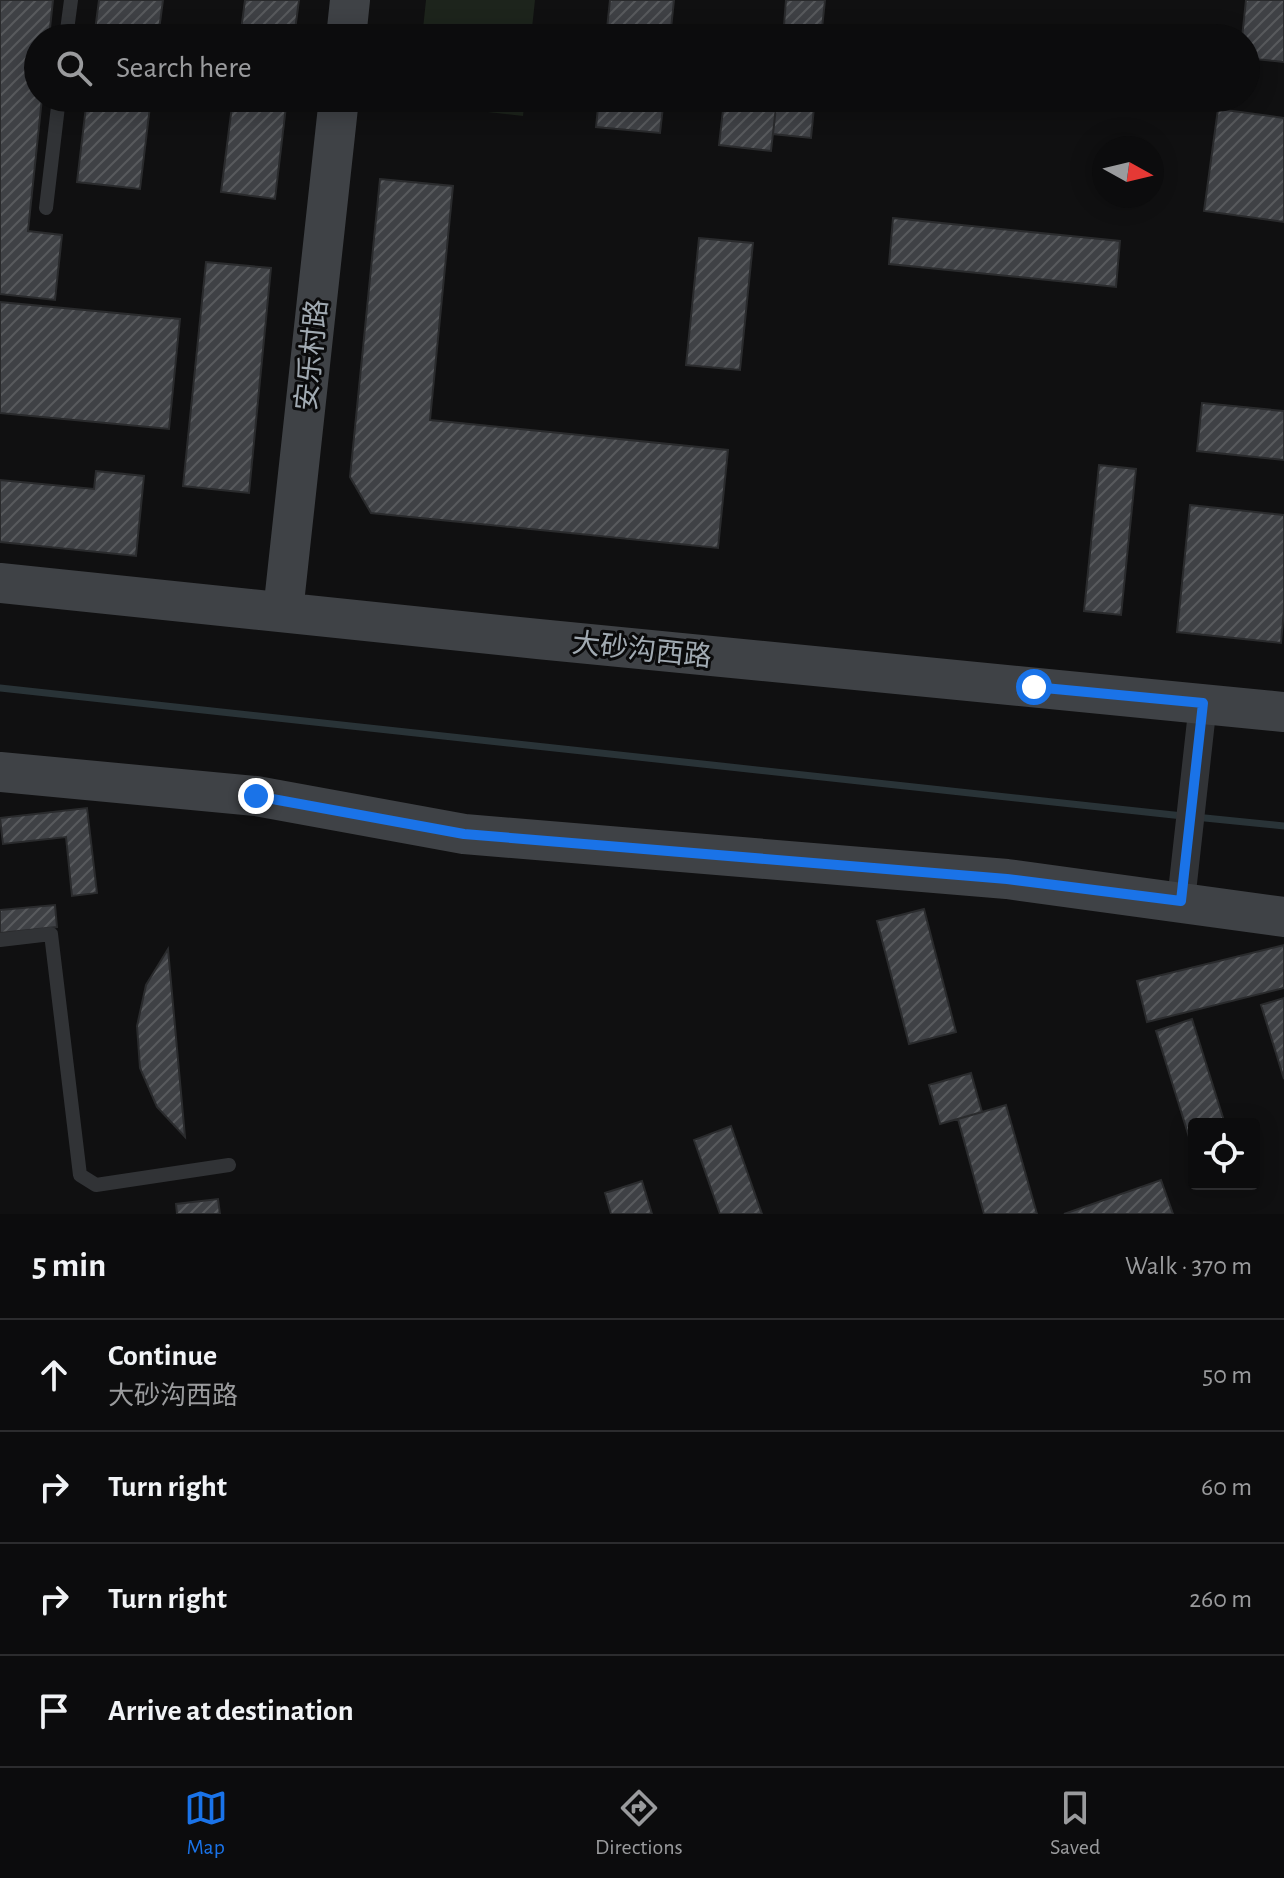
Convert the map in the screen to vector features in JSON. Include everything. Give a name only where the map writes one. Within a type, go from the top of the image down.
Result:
[{"type":"street","points":[[347,24],[350,0]]},
{"type":"street","name":"安乐村路","points":[[283,612],[337,112]]},
{"type":"street","name":"大砂沟西路","points":[[0,583],[1201,716],[1284,712]]},
{"type":"street","points":[[1181,901],[1201,716]]},
{"type":"street","points":[[0,772],[256,796],[464,834],[1007,879],[1284,917]]},
{"type":"lane","points":[[68,24],[71,0]]},
{"type":"lane","points":[[46,208],[57,112]]},
{"type":"lane","points":[[0,940],[51,934],[80,1175],[96,1185],[229,1165]]},
{"type":"shaded area","points":[[426,0],[535,0],[532,24],[423,24]]},
{"type":"shaded area","points":[[487,112],[523,112],[523,116]]},
{"type":"building","points":[[0,0],[53,0],[50,24],[24,24],[24,112],[41,112],[28,231],[62,235],[55,300],[0,294]]},
{"type":"building","points":[[99,0],[163,0],[160,24],[96,24]]},
{"type":"building","points":[[245,0],[299,0],[296,24],[242,24]]},
{"type":"building","points":[[610,0],[674,0],[671,24],[607,24]]},
{"type":"building","points":[[786,0],[825,0],[822,24],[784,24]]},
{"type":"building","points":[[1246,0],[1284,0],[1284,62],[1260,59],[1260,24],[1243,24]]},
{"type":"building","points":[[85,112],[149,112],[140,189],[77,182]]},
{"type":"building","points":[[231,112],[285,112],[275,199],[221,192]]},
{"type":"building","points":[[598,112],[662,112],[660,133],[596,127]]},
{"type":"building","points":[[723,112],[775,112],[771,151],[719,145]]},
{"type":"building","points":[[775,112],[814,112],[811,138],[773,134]]},
{"type":"building","points":[[1218,112],[1284,118],[1284,222],[1204,211]]},
{"type":"building","points":[[380,179],[453,186],[430,420],[728,450],[718,548],[371,513],[350,477]]},
{"type":"building","points":[[893,218],[1120,241],[1116,287],[889,264]]},
{"type":"building","points":[[699,238],[753,243],[740,370],[686,365]]},
{"type":"building","points":[[206,262],[271,268],[249,493],[183,486]]},
{"type":"building","points":[[0,302],[180,319],[169,429],[0,413]]},
{"type":"building","points":[[1202,403],[1284,411],[1284,460],[1197,451]]},
{"type":"building","points":[[1099,465],[1136,469],[1121,615],[1084,611]]},
{"type":"building","points":[[96,471],[144,476],[136,556],[0,542],[0,480],[94,489]]},
{"type":"building","points":[[1190,505],[1284,515],[1281,643],[1177,632]]},
{"type":"building","points":[[87,808],[97,893],[72,896],[66,837],[3,844],[0,818]]},
{"type":"building","points":[[55,905],[57,927],[0,933],[0,910]]},
{"type":"building","points":[[924,909],[956,1032],[909,1044],[877,921]]},
{"type":"building","points":[[1284,945],[1284,988],[1147,1022],[1137,981]]},
{"type":"building","points":[[168,949],[185,1137],[157,1107],[140,1068],[137,1026],[146,985]]},
{"type":"building","points":[[1284,998],[1284,1079],[1261,1005]]},
{"type":"building","points":[[1192,1019],[1223,1118],[1188,1118],[1188,1134],[1156,1031]]},
{"type":"building","points":[[971,1073],[982,1112],[940,1124],[929,1085]]},
{"type":"building","points":[[1006,1105],[1037,1214],[984,1214],[958,1119]]},
{"type":"building","points":[[731,1126],[762,1214],[720,1214],[694,1140]]},
{"type":"building","points":[[1161,1180],[1173,1214],[1064,1214]]},
{"type":"building","points":[[642,1181],[652,1214],[611,1214],[605,1193]]},
{"type":"building","points":[[218,1199],[220,1214],[177,1214],[176,1204]]},
{"type":"waterway","points":[[0,688],[1183,816]]},
{"type":"waterway","points":[[1195,817],[1284,826]]},
{"type":"route","points":[[256,796],[464,834],[1007,879],[1181,901],[1203,703],[1034,687]]}]
